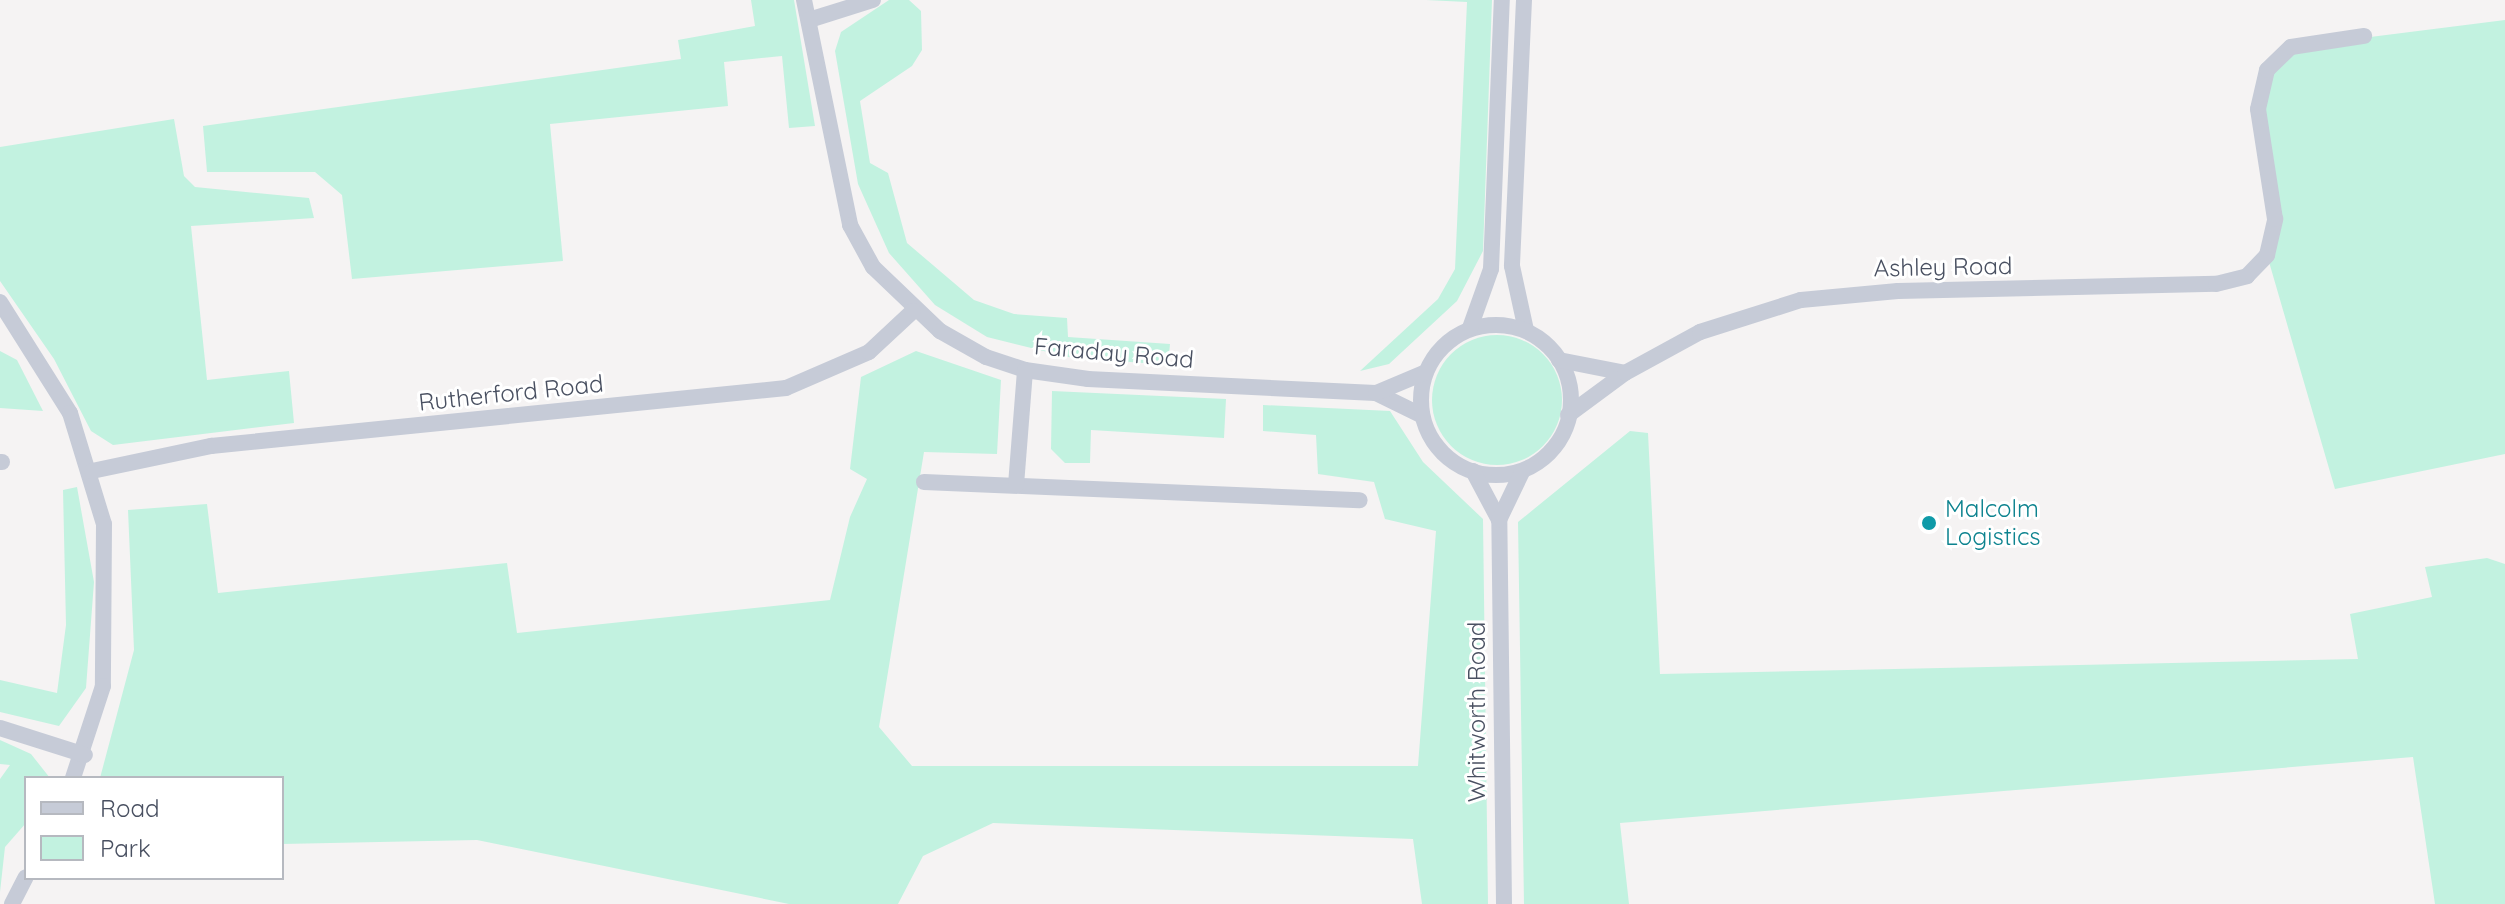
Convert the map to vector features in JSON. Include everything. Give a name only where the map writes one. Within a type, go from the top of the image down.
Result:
[{"type":"street","name":"Faraday Road","points":[[804,0],[850,225],[873,267],[913,311],[967,348],[1025,370],[1088,379],[1376,393],[1421,415]]},
{"type":"street","points":[[809,20],[873,0]]},
{"type":"street","points":[[1502,0],[1491,269],[1470,328],[1436,353],[1426,372],[1421,415],[1448,458],[1473,471],[1499,477],[1522,472],[1560,445],[1571,396],[1559,360],[1526,330],[1512,266],[1524,0]]},
{"type":"street","name":"Ashley Road","points":[[1568,415],[1625,373],[1710,328],[1801,300],[1886,292],[2216,284],[2247,276],[2267,255],[2275,219],[2258,109],[2267,70],[2291,47],[2364,36]]},
{"type":"street","points":[[0,302],[58,389],[92,471],[107,547],[107,635],[103,686],[85,755],[74,776]]},
{"type":"street","name":"Rutherford Road","points":[[92,471],[211,446],[786,388],[869,352],[913,311]]},
{"type":"street","points":[[1470,328],[1526,330]]},
{"type":"street","points":[[1559,360],[1625,373]]},
{"type":"street","points":[[1016,485],[1025,370]]},
{"type":"street","name":"Faraday Road","points":[[1376,393],[1426,372]]},
{"type":"street","name":"Whitworth Road","points":[[1473,471],[1499,520]]},
{"type":"street","name":"Whitworth Road","points":[[1504,904],[1499,520],[1522,472]]},
{"type":"street","points":[[924,482],[1360,500]]},
{"type":"street","points":[[0,728],[85,755]]},
{"type":"street","points":[[12,904],[24,880]]},
{"type":"green space","points":[[751,0],[794,0],[815,126],[789,128],[782,56],[724,62],[728,106],[550,124],[563,261],[352,279],[342,195],[315,172],[207,172],[203,126],[681,59],[678,40],[755,26]]},
{"type":"green space","points":[[889,0],[909,0],[921,11],[922,50],[912,66],[860,101],[870,163],[888,173],[907,243],[974,300],[1014,314],[1067,318],[1068,337],[1170,344],[1168,365],[1068,357],[987,337],[935,305],[889,253],[858,184],[835,51],[841,32]]},
{"type":"green space","points":[[1426,0],[1492,0],[1483,251],[1457,301],[1389,364],[1360,371],[1438,299],[1455,269],[1467,2]]},
{"type":"green space","points":[[2505,20],[2505,454],[2335,489],[2267,255],[2275,219],[2258,109],[2267,70],[2291,47]]},
{"type":"green space","points":[[174,119],[184,176],[195,187],[309,198],[314,218],[191,226],[207,380],[289,371],[294,423],[113,445],[91,431],[54,359],[0,281],[0,147]]},
{"type":"green space","points":[[1497,335],[1522,340],[1543,354],[1557,375],[1562,400],[1557,425],[1543,446],[1522,460],[1497,465],[1472,460],[1451,446],[1437,425],[1432,400],[1437,375],[1451,354],[1472,340]]},
{"type":"green space","points":[[0,351],[17,360],[43,411],[0,408]]},
{"type":"green space","points":[[916,351],[1001,380],[997,454],[924,452],[879,727],[912,766],[1418,766],[1436,531],[1385,519],[1374,482],[1318,474],[1316,435],[1263,431],[1263,405],[1390,411],[1423,462],[1483,519],[1488,904],[1422,904],[1413,839],[993,823],[923,856],[898,904],[789,904],[477,840],[284,844],[284,776],[101,776],[134,650],[128,510],[207,504],[218,593],[507,563],[517,633],[830,600],[850,517],[867,479],[850,469],[861,377]]},
{"type":"green space","points":[[1052,391],[1226,399],[1224,438],[1091,430],[1090,463],[1065,463],[1051,449]]},
{"type":"green space","points":[[1630,431],[1648,433],[1660,674],[2358,659],[2350,614],[2432,597],[2425,567],[2487,558],[2505,564],[2505,904],[2435,904],[2413,757],[1620,823],[1629,904],[1524,904],[1518,522]]},
{"type":"green space","points":[[77,487],[94,582],[86,688],[59,726],[0,712],[0,680],[57,693],[66,625],[63,490]]},
{"type":"green space","points":[[0,740],[31,754],[48,776],[24,776],[24,825],[5,847],[0,892],[0,779],[10,765],[0,764]]},
{"type":"place","name":"Malcolm Logistics","points":[[1929,523]]}]
